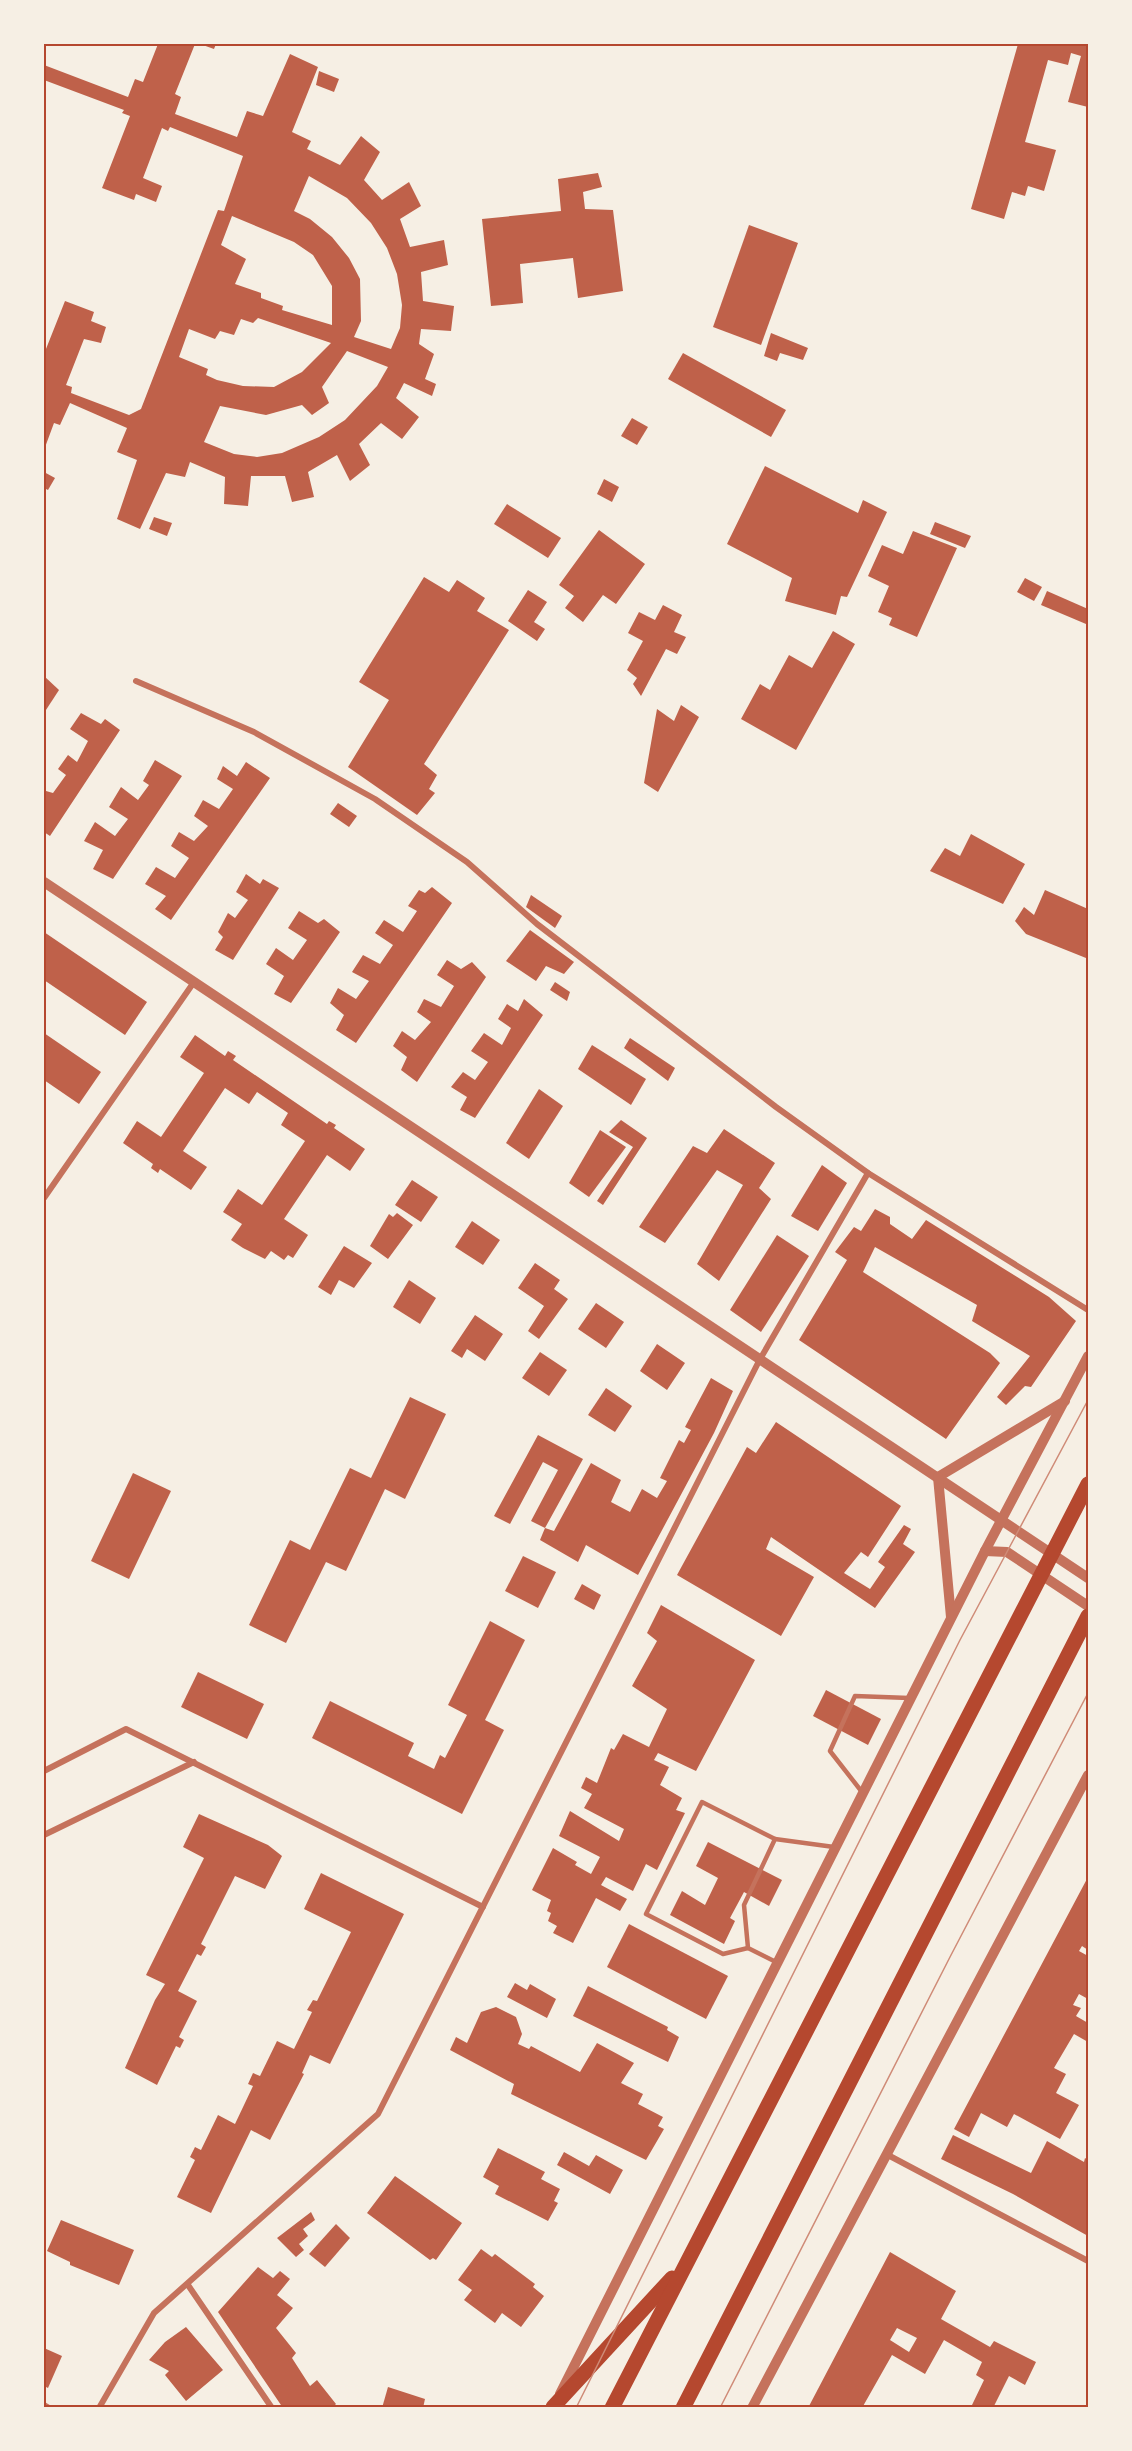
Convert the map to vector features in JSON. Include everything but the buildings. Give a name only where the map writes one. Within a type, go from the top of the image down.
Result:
[{"type":"main road","points":[[612,2408],[1089,1484]]},
{"type":"main road","points":[[682,2408],[1089,1616]]},
{"type":"main road","points":[[553,2407],[684,2265]]},
{"type":"street","points":[[136,681],[254,732],[375,799],[467,862],[537,924],[776,1107],[868,1173],[1089,1310]]},
{"type":"street","points":[[44,882],[759,1361],[1089,1578]]},
{"type":"street","points":[[44,1198],[194,982]]},
{"type":"street","points":[[99,2408],[154,2313],[378,2114],[759,1361],[868,1173]]},
{"type":"street","points":[[553,2407],[985,1551],[1089,1356]]},
{"type":"street","points":[[938,1477],[1065,1400]]},
{"type":"street","points":[[938,1477],[951,1618]]},
{"type":"street","points":[[985,1551],[1007,1552],[1089,1606]]},
{"type":"street","points":[[44,1771],[126,1729],[483,1907]]},
{"type":"street","points":[[44,1835],[194,1762]]},
{"type":"street","points":[[752,2408],[1089,1774]]},
{"type":"street","points":[[886,2154],[1089,2261]]},
{"type":"street","points":[[188,2285],[272,2408]]},
{"type":"street","points":[[44,2405],[49,2408]]},
{"type":"lane","points":[[863,1794],[830,1751],[855,1696],[911,1698]]},
{"type":"lane","points":[[778,1963],[748,1948],[723,1954],[646,1914],[702,1802],[775,1839],[837,1847]]},
{"type":"lane","points":[[748,1948],[744,1905],[775,1839]]},
{"type":"tram line","points":[[576,2408],[960,1640],[1088,1400]]},
{"type":"tram line","points":[[720,2408],[950,1957],[1088,1693]]}]
